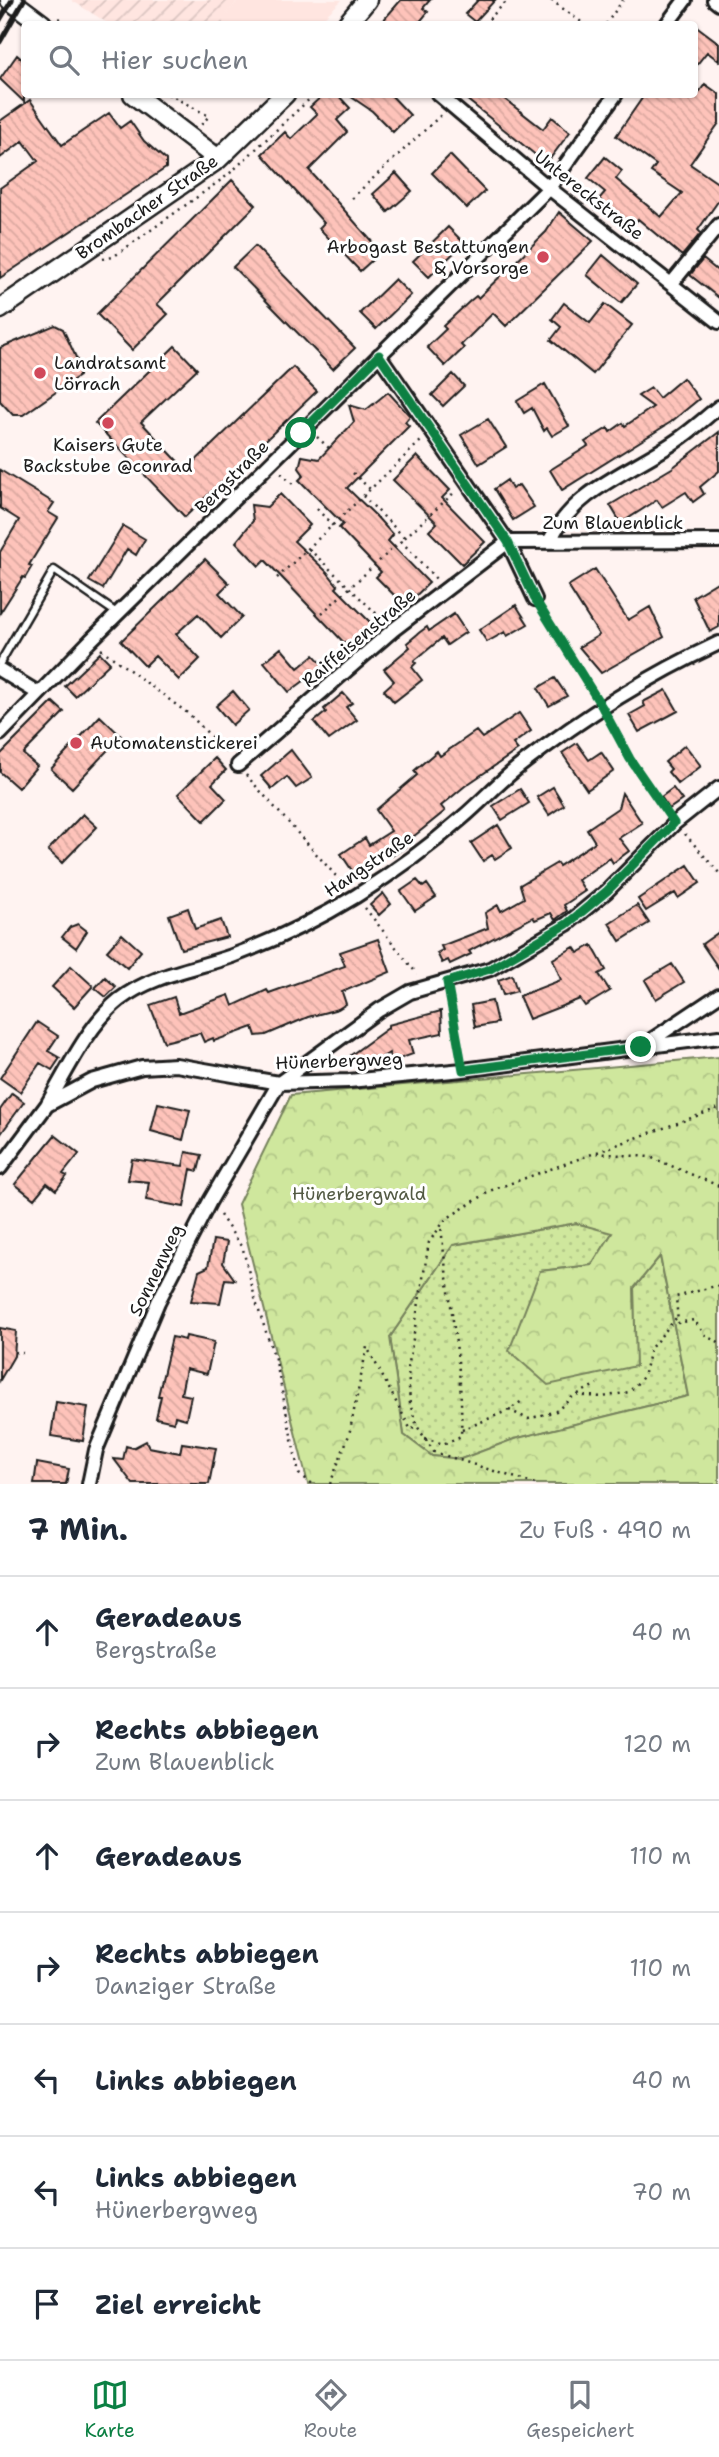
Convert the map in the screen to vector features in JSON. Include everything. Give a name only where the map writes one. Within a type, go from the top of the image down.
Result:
[{"type":"main road","points":[[10,0],[38,21]]},
{"type":"main road","points":[[352,21],[368,0]]},
{"type":"main road","points":[[138,98],[218,159]]},
{"type":"main road","name":"Brombacher Straße","points":[[0,309],[218,159],[281,98]]},
{"type":"street","points":[[669,21],[685,0]]},
{"type":"street","points":[[714,0],[719,4]]},
{"type":"street","name":"Untereckstraße","points":[[442,98],[549,188],[719,322]]},
{"type":"street","name":"Bergstraße","points":[[0,734],[90,641],[549,188],[612,98]]},
{"type":"street","points":[[672,283],[717,228]]},
{"type":"street","points":[[379,355],[508,542],[535,599]]},
{"type":"street","points":[[550,540],[560,520],[577,502],[676,441],[719,407]]},
{"type":"street","name":"Zum Blauenblick","points":[[508,542],[719,541]]},
{"type":"street","name":"Raiffeisenstraße","points":[[238,765],[393,630],[508,542]]},
{"type":"street","name":"Hangstraße","points":[[47,1105],[84,1041],[119,1000],[164,976],[276,938],[355,896],[398,869],[461,820],[519,766],[602,707],[662,670],[719,643]]},
{"type":"street","points":[[0,670],[38,693]]},
{"type":"street","points":[[279,1083],[379,1010],[410,992],[490,969],[567,924],[607,891],[674,823],[719,788]]},
{"type":"street","points":[[641,1047],[719,995]]},
{"type":"street","name":"Hünerbergweg","points":[[0,1168],[47,1105],[92,1081],[142,1067],[176,1065],[279,1083],[349,1081],[463,1070],[719,1037]]},
{"type":"street","name":"Sonnenweg","points":[[89,1484],[96,1450],[158,1302],[210,1201],[279,1083]]},
{"type":"lane","points":[[0,663],[54,570],[118,614]]},
{"type":"path","points":[[487,21],[508,0]]},
{"type":"path","points":[[551,0],[580,21]]},
{"type":"path","points":[[608,21],[623,0]]},
{"type":"path","points":[[175,98],[209,116]]},
{"type":"path","points":[[352,198],[450,105]]},
{"type":"path","points":[[307,427],[330,449]]},
{"type":"path","points":[[277,578],[432,431]]},
{"type":"path","points":[[272,463],[294,485]]},
{"type":"path","points":[[353,473],[370,489]]},
{"type":"path","points":[[321,613],[466,482]]},
{"type":"path","points":[[363,496],[405,538]]},
{"type":"path","points":[[317,509],[333,526]]},
{"type":"path","points":[[401,541],[430,572]]},
{"type":"path","points":[[309,549],[387,624]]},
{"type":"path","points":[[535,599],[602,707],[630,759],[674,823],[719,873]]},
{"type":"path","points":[[90,641],[190,715],[355,896],[422,981]]},
{"type":"path","points":[[447,982],[463,1070]]},
{"type":"path","points":[[535,1484],[434,1451],[417,1426],[410,1404],[408,1369],[429,1242],[446,1219],[492,1190],[719,1108]]},
{"type":"path","points":[[595,1153],[650,1157],[719,1186]]},
{"type":"path","points":[[210,1201],[243,1248],[256,1302],[276,1362],[299,1474],[313,1484]]},
{"type":"path","points":[[425,1438],[443,1444],[461,1436],[463,1407],[447,1293],[441,1225]]},
{"type":"path","points":[[719,1285],[676,1297],[678,1323],[694,1320],[707,1337],[719,1342]]},
{"type":"path","points":[[575,1395],[603,1397],[629,1392],[643,1377],[650,1349],[677,1317]]},
{"type":"path","points":[[330,1484],[349,1435],[367,1348],[411,1430],[417,1426]]},
{"type":"path","points":[[15,1352],[23,1353]]},
{"type":"path","points":[[509,1410],[528,1419],[555,1411],[575,1395],[597,1384]]},
{"type":"path","points":[[461,1430],[509,1410],[522,1401]]},
{"type":"shaded area","points":[[71,0],[238,0],[222,21],[104,21]]},
{"type":"shaded area","points":[[238,0],[342,0],[320,21],[221,21]]},
{"type":"green space","name":"Hünerbergwald","points":[[719,1057],[719,1484],[308,1484],[238,1204],[291,1095]],"holes":[[[576,1223],[612,1233],[592,1265],[540,1271],[509,1351],[548,1385],[636,1366],[634,1288],[660,1256],[688,1396],[514,1439],[461,1459],[432,1456],[404,1435],[390,1337],[453,1245]]]},
{"type":"green space","points":[[576,1223],[613,1232],[592,1265],[540,1271],[635,1366],[634,1288],[660,1256],[688,1396],[515,1439],[461,1459],[432,1456],[404,1435],[390,1337],[453,1245]]},
{"type":"building","points":[[401,0],[430,0],[423,8],[428,12],[420,21],[383,21]]},
{"type":"building","points":[[478,0],[495,0],[476,21],[465,14]]},
{"type":"building","points":[[698,27],[719,43],[719,61],[707,52],[698,63]]},
{"type":"building","points":[[17,55],[21,58],[21,98],[24,98],[24,102],[0,79]]},
{"type":"building","points":[[705,84],[719,94],[719,123],[690,164],[719,184],[719,200],[698,230],[701,233],[682,256],[638,219],[632,226],[599,199],[605,192],[588,178],[605,157],[622,171],[616,179],[661,217],[682,193],[651,172],[656,165],[616,136],[642,98],[698,98]]},
{"type":"building","points":[[320,98],[341,98],[350,108],[337,120],[347,132],[309,170],[381,252],[360,271],[319,228],[324,223],[262,154],[285,132],[291,139],[317,114],[310,107]]},
{"type":"building","points":[[353,98],[394,98],[410,115],[393,132],[372,111]]},
{"type":"building","points":[[465,98],[503,98],[543,129],[552,117],[570,132],[549,160],[543,161]]},
{"type":"building","points":[[30,100],[62,145],[109,113],[120,128],[130,121],[144,141],[166,160],[166,168],[0,278],[0,188],[38,161],[23,141],[0,158],[0,121]]},
{"type":"building","points":[[450,155],[485,191],[467,208],[432,173]]},
{"type":"building","points":[[396,173],[412,191],[388,212],[373,194]]},
{"type":"building","points":[[232,180],[256,205],[157,304],[168,314],[132,350],[97,314]]},
{"type":"building","points":[[559,212],[593,241],[506,326],[493,313],[461,345],[464,348],[445,366],[427,347],[446,329],[443,326],[476,296],[478,298],[546,232]]},
{"type":"building","points":[[448,227],[464,243],[429,277],[413,261]]},
{"type":"building","points":[[255,246],[355,348],[333,369],[233,267]]},
{"type":"building","points":[[603,255],[637,284],[621,303],[587,275]]},
{"type":"building","points":[[703,259],[719,272],[719,298],[690,275]]},
{"type":"building","points":[[395,279],[411,295],[376,329],[360,313]]},
{"type":"building","points":[[564,303],[590,323],[605,304],[632,325],[593,374],[551,340],[561,327],[552,319]]},
{"type":"building","name":"Landratsamt Lörrach","points":[[55,325],[63,329],[79,364],[79,376],[23,415],[13,415],[0,401],[0,348]]},
{"type":"building","points":[[175,346],[197,369],[141,422],[186,470],[293,367],[317,391],[185,517],[95,423]]},
{"type":"building","points":[[453,374],[464,386],[443,406],[432,395]]},
{"type":"building","points":[[683,378],[699,399],[671,422],[562,490],[550,470],[588,446],[585,442],[608,428],[610,432],[623,423],[625,426],[653,407],[638,396],[651,388],[659,398]]},
{"type":"building","points":[[545,384],[569,426],[552,436],[547,428],[544,431],[532,408],[524,413],[517,401]]},
{"type":"building","points":[[388,392],[410,416],[405,422],[409,426],[347,488],[393,535],[388,541],[429,583],[405,606],[376,577],[381,572],[339,528],[343,524],[299,480],[304,475],[299,468],[302,456],[319,459],[354,422],[349,405],[366,410]]},
{"type":"building","points":[[488,419],[506,447],[479,464],[461,435]]},
{"type":"building","points":[[719,432],[719,471],[700,487],[704,494],[693,502],[686,492],[662,507],[657,500],[621,523],[610,505],[672,468]]},
{"type":"building","points":[[417,456],[450,490],[442,498],[485,542],[462,564],[429,531],[437,523],[393,480]]},
{"type":"building","points":[[0,470],[54,503],[48,512],[58,518],[29,565],[32,566],[25,578],[23,577],[0,613],[0,552],[19,520],[0,508]]},
{"type":"building","points":[[507,480],[512,489],[519,485],[534,507],[513,520],[494,489]]},
{"type":"building","points":[[280,494],[310,525],[294,541],[327,572],[338,586],[336,588],[376,628],[352,651],[265,560],[259,566],[236,542],[253,521],[251,505],[267,507]]},
{"type":"building","points":[[123,526],[145,539],[136,555],[127,549],[103,589],[89,581]]},
{"type":"building","points":[[205,559],[229,583],[219,593],[242,617],[221,638],[198,614],[176,634],[200,659],[179,680],[155,656],[145,666],[121,641]]},
{"type":"building","points":[[595,569],[628,620],[650,607],[664,637],[601,673],[579,647],[599,635],[568,586]]},
{"type":"building","points":[[719,581],[719,627],[710,632],[693,597]]},
{"type":"building","points":[[516,605],[528,624],[507,636],[505,632],[487,642],[479,630]]},
{"type":"building","points":[[454,614],[466,632],[447,645],[442,638],[414,661],[416,663],[412,667],[422,680],[394,702],[384,690],[394,681],[384,669],[410,647],[407,643],[420,632],[427,627],[429,631]]},
{"type":"building","points":[[281,648],[298,668],[314,655],[324,666],[289,692],[264,662]]},
{"type":"building","points":[[100,653],[110,663],[75,696],[65,686]]},
{"type":"building","points":[[555,678],[567,696],[549,706],[538,688]]},
{"type":"building","points":[[666,690],[678,711],[639,732],[629,715],[645,706],[643,702]]},
{"type":"building","points":[[233,691],[249,710],[232,725],[216,706]]},
{"type":"building","points":[[343,693],[352,703],[346,707],[357,720],[329,740],[314,722],[326,712],[324,709]]},
{"type":"building","points":[[53,702],[64,712],[23,754],[37,766],[18,788],[0,772],[0,755]]},
{"type":"building","points":[[519,713],[531,731],[513,744],[518,750],[441,806],[445,811],[403,845],[405,847],[392,856],[388,851],[381,854],[353,872],[341,854],[365,838],[369,845],[391,831],[376,810],[417,775],[414,771],[437,751],[440,756],[476,731],[482,738]]},
{"type":"building","points":[[100,716],[121,736],[72,788],[51,769]]},
{"type":"building","points":[[577,743],[589,760],[601,752],[614,771],[587,790],[562,753]]},
{"type":"building","points":[[685,745],[701,766],[678,784],[668,772],[671,769],[665,762]]},
{"type":"building","points":[[291,750],[312,778],[296,788],[287,777],[272,789],[261,776]]},
{"type":"building","points":[[215,758],[226,770],[212,784],[226,799],[204,821],[178,794]]},
{"type":"building","points":[[553,787],[564,805],[549,815],[537,797]]},
{"type":"building","points":[[673,788],[682,800],[669,809],[661,797]]},
{"type":"building","points":[[520,789],[529,803],[502,820],[493,806]]},
{"type":"building","points":[[622,793],[642,823],[619,838],[629,851],[613,863],[610,858],[578,880],[585,891],[564,905],[567,911],[555,920],[551,913],[535,920],[533,917],[469,951],[471,954],[450,964],[448,960],[442,963],[437,953],[443,950],[441,946],[488,928],[485,913],[498,905],[501,911],[524,898],[520,885],[557,863],[559,866],[595,842],[587,829],[618,808]]},
{"type":"building","points":[[83,814],[97,827],[62,863],[48,850]]},
{"type":"building","points":[[498,825],[512,848],[495,859],[492,855],[483,861],[471,843]]},
{"type":"building","points":[[688,865],[700,883],[678,898],[675,893],[646,911],[638,899]]},
{"type":"building","points":[[417,880],[423,887],[427,884],[436,897],[415,911],[401,891]]},
{"type":"building","points":[[383,893],[391,904],[379,915],[370,905]]},
{"type":"building","points":[[637,905],[649,923],[620,941],[609,923]]},
{"type":"building","points":[[188,908],[195,929],[221,920],[227,937],[181,949],[169,915]]},
{"type":"building","points":[[78,924],[87,931],[76,948],[62,937],[70,927]]},
{"type":"building","points":[[719,932],[719,969],[702,944]]},
{"type":"building","points":[[122,934],[141,951],[127,968],[107,951]]},
{"type":"building","points":[[378,939],[390,972],[342,992],[346,1004],[338,1009],[308,1017],[266,1035],[256,1036],[253,1027],[214,1041],[213,1038],[204,1042],[200,1033],[164,1042],[150,1005],[174,997],[179,1013],[229,995],[233,1006],[267,990],[269,993],[345,966],[340,952]]},
{"type":"building","points":[[592,945],[606,970],[599,974],[610,991],[585,1006],[580,999],[529,1019],[519,996],[561,980],[553,959],[574,947],[578,953]]},
{"type":"building","points":[[672,964],[684,982],[656,999],[645,980]]},
{"type":"building","points":[[71,966],[93,986],[74,1007],[52,987]]},
{"type":"building","points":[[512,975],[517,991],[503,995],[498,980]]},
{"type":"building","points":[[105,977],[116,987],[106,997],[95,988]]},
{"type":"building","points":[[492,1001],[497,1023],[475,1027],[471,1005]]},
{"type":"building","points":[[441,1011],[442,1033],[409,1040],[413,1054],[391,1062],[389,1053],[362,1070],[351,1055],[388,1028],[388,1025]]},
{"type":"building","points":[[37,1022],[58,1036],[48,1051],[60,1058],[52,1070],[40,1063],[20,1092],[0,1078]]},
{"type":"building","points":[[12,1093],[24,1102],[0,1135],[0,1110]]},
{"type":"building","points":[[158,1103],[190,1110],[183,1140],[151,1131]]},
{"type":"building","points":[[55,1135],[79,1154],[63,1174],[67,1176],[56,1190],[47,1183],[34,1199],[15,1184]]},
{"type":"building","points":[[186,1152],[202,1155],[198,1171],[191,1169],[184,1207],[146,1200],[149,1182],[128,1180],[132,1159],[183,1166]]},
{"type":"building","points":[[213,1240],[227,1242],[223,1263],[235,1280],[225,1279],[220,1303],[191,1301],[199,1271],[208,1267]]},
{"type":"building","points":[[0,1328],[16,1331],[14,1356],[0,1380]]},
{"type":"building","points":[[186,1336],[214,1342],[207,1374],[186,1369],[181,1394],[191,1396],[186,1419],[175,1416],[174,1422],[156,1418],[161,1396],[158,1396],[172,1337],[185,1340]]},
{"type":"building","points":[[56,1402],[88,1407],[83,1441],[51,1436]]},
{"type":"building","points":[[146,1441],[149,1447],[180,1453],[182,1443],[216,1448],[209,1484],[133,1484],[114,1459],[123,1460],[126,1446],[133,1448]]},
{"type":"building","points":[[37,1463],[69,1469],[66,1484],[34,1484]]},
{"type":"railway","points":[[0,20],[12,0]]},
{"type":"railway","points":[[0,42],[24,0]]},
{"type":"place","name":"Arbogast Bestattungen & Vorsorge","points":[[543,257]]},
{"type":"place","name":"Landratsamt Lörrach","points":[[40,373]]},
{"type":"place","name":"Kaisers Gute Backstube @conrad","points":[[108,423]]},
{"type":"place","name":"Automatenstickerei","points":[[76,743]]},
{"type":"route","points":[[301,433],[379,355],[508,542],[535,599],[575,667],[602,707],[630,759],[674,823],[607,891],[567,924],[490,969],[447,982],[456,1018],[463,1070],[641,1047]]}]
